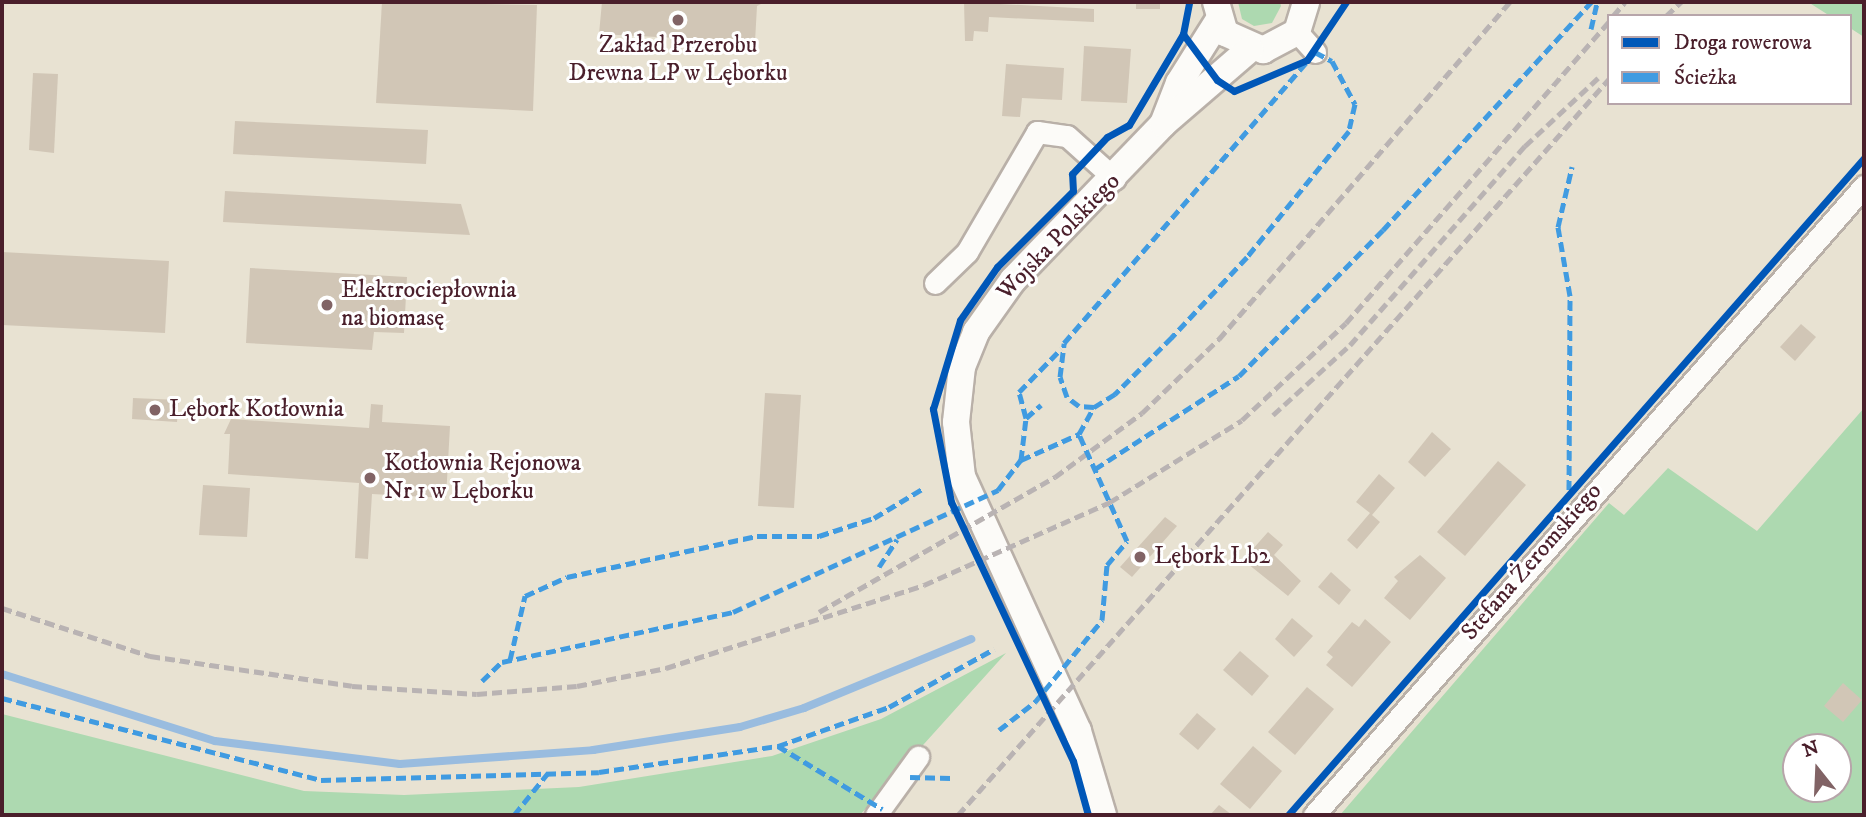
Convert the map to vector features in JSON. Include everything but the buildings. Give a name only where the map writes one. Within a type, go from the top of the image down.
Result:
[{"type":"street","points":[[1217,12],[1250,49],[1276,48],[1297,32],[1306,2]]},
{"type":"street","name":"Wojska Polskiego","points":[[1163,124],[1179,83],[1217,12]]},
{"type":"street","points":[[1297,32],[1315,52]]},
{"type":"street","name":"Wojska Polskiego","points":[[1104,815],[1087,754],[962,477],[956,422],[961,377],[976,332],[1002,293],[1115,179],[1163,124],[1250,49]]},
{"type":"street","points":[[935,283],[967,252],[1037,132],[1067,136],[1115,179]]},
{"type":"street","name":"Stefana Żeromskiego","points":[[1314,815],[1864,187]]},
{"type":"street","points":[[876,815],[918,757]]},
{"type":"green space","points":[[1238,2],[1280,2],[1281,6],[1272,23],[1254,26],[1242,19]]},
{"type":"green space","points":[[1808,2],[1864,2],[1864,37],[1852,29],[1852,14],[1827,14]]},
{"type":"green space","points":[[1864,408],[1864,815],[1340,815],[1609,503],[1624,515],[1668,468],[1757,531]]},
{"type":"green space","points":[[1006,653],[860,815],[2,815],[2,714],[304,791],[404,795],[579,787],[772,756],[881,719]]},
{"type":"waterway","points":[[2,674],[215,741],[400,764],[593,750],[740,727],[804,708],[971,639]]},
{"type":"railway","points":[[819,612],[1055,477],[1142,413],[1219,339],[1510,2]]},
{"type":"railway","points":[[1615,14],[1625,2]]},
{"type":"railway","points":[[1668,14],[1681,2]]},
{"type":"railway","points":[[2,608],[150,656],[352,686],[477,694],[577,686],[666,668],[924,585],[1110,502],[1242,420],[1346,323],[1607,23]]},
{"type":"railway","points":[[1273,415],[1350,345],[1525,146],[1598,78]]},
{"type":"railway","points":[[958,815],[1607,81]]},
{"type":"marked path","points":[[1095,469],[1239,376],[1383,230],[1591,2]]},
{"type":"marked path","points":[[1591,29],[1597,2]]},
{"type":"marked path","points":[[1315,52],[1332,61],[1355,104],[1349,131],[1247,257],[1172,337],[1115,394],[1094,407],[1079,406],[1067,397],[1060,377],[1064,343],[1315,52]]},
{"type":"marked path","points":[[1569,490],[1570,296],[1558,227],[1572,167]]},
{"type":"marked path","points":[[1026,418],[1019,392],[1061,349]]},
{"type":"marked path","points":[[1021,460],[1026,418],[1041,405]]},
{"type":"marked path","points":[[482,681],[502,662],[733,612],[998,490],[1021,460],[1079,434],[1094,407]]},
{"type":"marked path","points":[[999,730],[1035,702],[1102,620],[1107,565],[1127,541],[1079,434]]},
{"type":"marked path","points":[[510,660],[525,596],[567,577],[757,536],[819,536],[874,518],[922,489]]},
{"type":"marked path","points":[[879,567],[897,539]]},
{"type":"marked path","points":[[778,746],[889,707],[994,649]]},
{"type":"marked path","points":[[2,698],[321,780],[599,772],[778,746],[882,809]]},
{"type":"marked path","points":[[514,815],[548,773]]},
{"type":"marked path","points":[[910,777],[951,778]]},
{"type":"cycle path","points":[[1088,815],[1073,761],[951,502],[933,409],[960,320],[997,267],[1073,191],[1072,174],[1107,137],[1129,125],[1183,34],[1189,2]]},
{"type":"cycle path","points":[[1183,34],[1217,80],[1234,91],[1307,60],[1346,2]]},
{"type":"cycle path","points":[[1288,815],[1864,158]]},
{"type":"place","name":"Zakład Przerobu Drewna LP w Lęborku","points":[[678,20]]},
{"type":"place","name":"Elektrociepłownia na biomasę","points":[[327,305]]},
{"type":"place","name":"Lębork Kotłownia","points":[[155,410]]},
{"type":"place","name":"Kotłownia Rejonowa Nr 1 w Lęborku","points":[[370,478]]},
{"type":"place","name":"Lębork Lb2","points":[[1140,557]]}]
